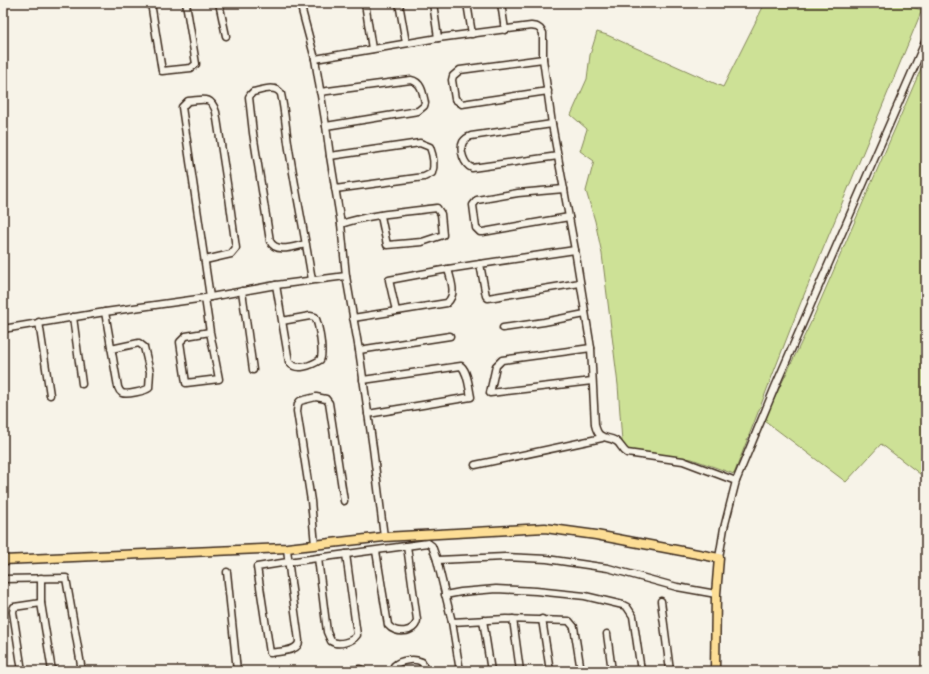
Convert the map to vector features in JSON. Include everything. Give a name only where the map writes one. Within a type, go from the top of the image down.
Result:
[{"type":"main road","points":[[3,560],[287,548],[384,537],[545,528],[596,535],[719,558],[716,594],[715,671]]},
{"type":"street","points":[[152,3],[162,71],[191,68],[196,64],[186,3]]},
{"type":"street","points":[[219,3],[226,36]]},
{"type":"street","points":[[300,3],[315,59],[326,126],[341,224],[346,276],[359,350],[384,537]]},
{"type":"street","points":[[365,3],[372,49]]},
{"type":"street","points":[[399,3],[406,43]]},
{"type":"street","points":[[433,3],[438,38]]},
{"type":"street","points":[[467,3],[472,34]]},
{"type":"street","points":[[501,3],[505,30]]},
{"type":"street","points":[[315,59],[438,38],[531,26],[540,29],[543,33],[543,59],[552,124],[576,250],[591,348],[595,425],[602,438]]},
{"type":"street","points":[[719,558],[724,528],[736,481],[775,387],[926,40]]},
{"type":"street","points":[[543,59],[460,70],[453,76],[452,80],[455,99],[462,104],[548,91]]},
{"type":"street","points":[[320,92],[415,80],[420,84],[426,103],[418,110],[326,126]]},
{"type":"street","points":[[306,244],[278,248],[273,246],[270,241],[252,118],[250,97],[253,92],[273,88],[277,89],[281,94],[289,149],[306,244],[312,280]]},
{"type":"street","points":[[206,260],[232,254],[236,248],[216,112],[213,104],[208,100],[188,101],[182,107],[206,260],[210,332],[219,378],[186,383],[180,346],[181,339],[190,334],[210,332]]},
{"type":"street","points":[[552,124],[471,136],[464,140],[462,148],[465,162],[472,168],[558,156]]},
{"type":"street","points":[[330,156],[420,143],[430,147],[433,159],[434,169],[432,173],[424,177],[335,189]]},
{"type":"street","points":[[564,189],[518,193],[477,200],[473,205],[476,228],[478,231],[483,232],[569,217]]},
{"type":"street","points":[[341,224],[351,221],[381,216],[437,208],[441,214],[443,235],[422,242],[387,245],[381,216]]},
{"type":"street","points":[[396,311],[389,280],[448,269],[576,250]]},
{"type":"street","points":[[480,264],[486,296],[488,298],[580,283]]},
{"type":"street","points":[[353,318],[447,303],[452,297],[453,292],[448,269]]},
{"type":"street","points":[[3,328],[208,297],[276,285],[346,276]]},
{"type":"street","points":[[276,285],[282,321],[288,357],[291,365],[298,368],[320,360],[323,356],[322,347],[315,317],[310,316],[282,321]]},
{"type":"street","points":[[242,291],[253,370]]},
{"type":"street","points":[[105,312],[111,349],[118,387],[121,392],[124,393],[144,391],[149,388],[150,372],[142,344],[139,343],[111,349]]},
{"type":"street","points":[[503,328],[585,314]]},
{"type":"street","points":[[73,317],[82,384]]},
{"type":"street","points":[[39,322],[50,395]]},
{"type":"street","points":[[359,350],[450,336]]},
{"type":"street","points":[[591,348],[502,360],[496,366],[490,393],[592,381]]},
{"type":"street","points":[[363,380],[461,366],[464,368],[471,397],[368,414]]},
{"type":"street","points":[[315,545],[311,501],[297,411],[300,400],[316,397],[326,399],[328,403],[344,501]]},
{"type":"street","points":[[475,465],[602,438],[617,442],[627,453],[684,461],[736,481]]},
{"type":"street","points":[[287,548],[288,562],[299,644],[294,649],[270,652],[257,567],[288,562],[346,554],[376,551],[423,543],[430,544],[434,549],[452,622],[460,671]]},
{"type":"street","points":[[376,551],[388,625],[396,631],[408,631],[415,627],[417,620],[407,546]]},
{"type":"street","points":[[318,558],[327,632],[331,641],[337,644],[351,640],[357,635],[346,554]]},
{"type":"street","points":[[437,560],[504,557],[547,559],[608,568],[677,587],[716,594]]},
{"type":"street","points":[[227,572],[238,671]]},
{"type":"street","points":[[41,578],[41,603],[52,671]]},
{"type":"street","points":[[3,579],[66,578],[82,671]]},
{"type":"street","points":[[445,595],[480,590],[536,591],[585,596],[623,605],[627,607],[633,616],[641,671]]},
{"type":"street","points":[[661,601],[670,671]]},
{"type":"street","points":[[22,671],[13,612],[14,607],[41,603]]},
{"type":"street","points":[[452,622],[513,619],[563,620],[571,622],[574,627],[581,671]]},
{"type":"street","points":[[513,619],[520,671]]},
{"type":"street","points":[[542,619],[550,671]]},
{"type":"street","points":[[483,620],[491,671]]},
{"type":"street","points":[[607,634],[612,671]]},
{"type":"street","points":[[395,671],[394,666],[398,663],[416,660],[422,662],[425,671]]},
{"type":"street","points":[[348,671],[360,669],[364,671]]},
{"type":"green space","points":[[765,3],[898,3],[922,10],[799,307],[734,474],[692,459],[627,450],[622,442],[618,385],[602,254],[595,221],[586,191],[594,161],[580,151],[587,129],[571,115],[587,79],[590,55],[597,32],[607,35],[723,87]]},
{"type":"green space","points":[[926,57],[926,474],[920,474],[881,444],[846,482],[764,420],[813,318]]}]
